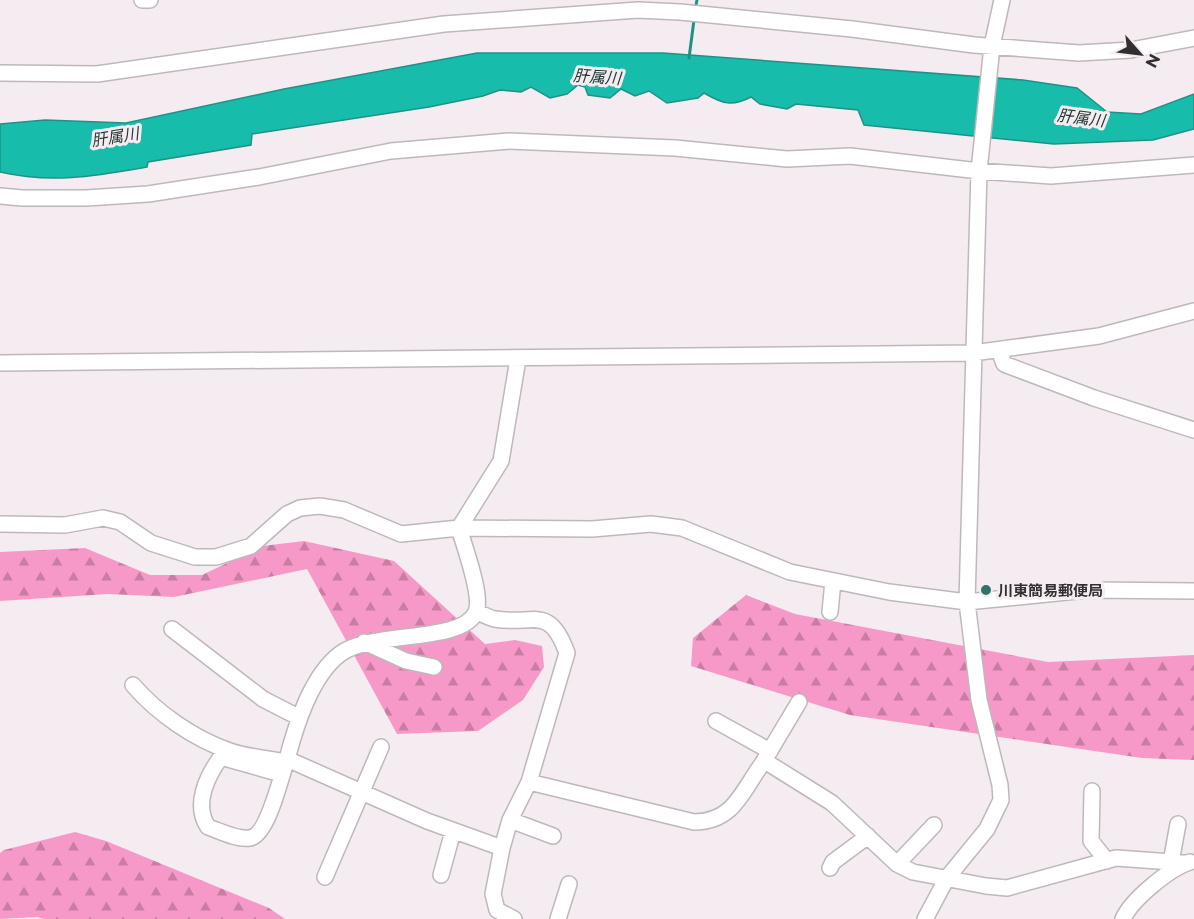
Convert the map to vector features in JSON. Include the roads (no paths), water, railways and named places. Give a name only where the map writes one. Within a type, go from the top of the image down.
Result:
[{"type":"street","points":[[142,0],[150,0]]},
{"type":"street","points":[[925,919],[947,878],[987,829],[1001,800],[1000,785],[979,700],[967,602],[979,171],[992,48],[1002,0]]},
{"type":"street","points":[[0,73],[118,72],[444,24],[638,10],[703,14],[992,48],[1079,53],[1131,50],[1194,38]]},
{"type":"street","points":[[0,196],[86,198],[148,194],[259,177],[392,151],[509,141],[675,148],[787,159],[850,156],[979,171],[1051,176],[1194,165]]},
{"type":"street","points":[[0,363],[973,353],[1099,336],[1194,310]]},
{"type":"street","points":[[999,350],[1004,364],[1094,398],[1194,430]]},
{"type":"street","points":[[221,757],[210,773],[204,791],[202,810],[204,821],[208,827],[250,838],[259,834],[265,823],[298,717],[326,668],[339,655],[364,642],[454,630],[469,623],[477,612],[478,596],[459,528],[501,461],[518,359]]},
{"type":"street","points":[[0,524],[65,525],[103,518],[120,522],[151,543],[195,557],[216,557],[251,546],[287,514],[300,508],[320,506],[344,510],[401,534],[459,528],[592,529],[651,524],[682,528],[790,572],[889,592],[967,602],[1087,590],[1194,591]]},
{"type":"street","points":[[831,612],[833,581]]},
{"type":"street","points":[[477,612],[495,619],[538,618],[548,621],[556,628],[567,653],[565,667],[529,782],[510,820],[502,848],[493,894],[497,910],[514,919]]},
{"type":"street","points":[[172,629],[263,699],[298,717]]},
{"type":"street","points":[[364,642],[406,661],[435,667]]},
{"type":"street","points":[[134,685],[148,702],[201,737],[229,751],[284,765],[364,793],[453,831],[502,848]]},
{"type":"street","points":[[529,782],[694,822],[711,822],[726,816],[766,757],[799,702]]},
{"type":"street","points":[[716,721],[766,757],[768,763],[832,803],[897,864],[913,872],[1007,888],[1116,858],[1184,862]]},
{"type":"street","points":[[182,736],[211,754],[221,757],[284,765]]},
{"type":"street","points":[[325,877],[364,793],[381,747]]},
{"type":"street","points":[[1092,791],[1091,841],[1107,861]]},
{"type":"street","points":[[510,820],[553,836]]},
{"type":"street","points":[[1178,824],[1184,862]]},
{"type":"street","points":[[897,864],[934,825]]},
{"type":"street","points":[[441,875],[453,831]]},
{"type":"street","points":[[830,868],[833,862],[868,836]]},
{"type":"street","points":[[1123,919],[1127,909],[1143,893],[1184,862]]},
{"type":"street","points":[[558,919],[569,884]]},
{"type":"water","name":"肝属川","points":[[477,53],[663,53],[1023,80],[1077,88],[1107,112],[1141,114],[1194,94],[1194,129],[1153,140],[1054,144],[864,125],[858,110],[796,104],[787,109],[760,104],[751,97],[728,103],[704,93],[698,98],[667,103],[649,91],[635,96],[621,89],[610,98],[588,95],[585,87],[578,85],[567,94],[550,98],[531,87],[521,92],[500,90],[483,96],[429,107],[252,134],[251,145],[148,162],[147,167],[109,173],[38,178],[0,172],[0,124],[45,120],[126,123],[284,89]]},
{"type":"waterway","points":[[695,10],[697,0]]},
{"type":"waterway","points":[[689,58],[694,20]]},
{"type":"place","name":"川東簡易郵便局","points":[[986,590]]}]
